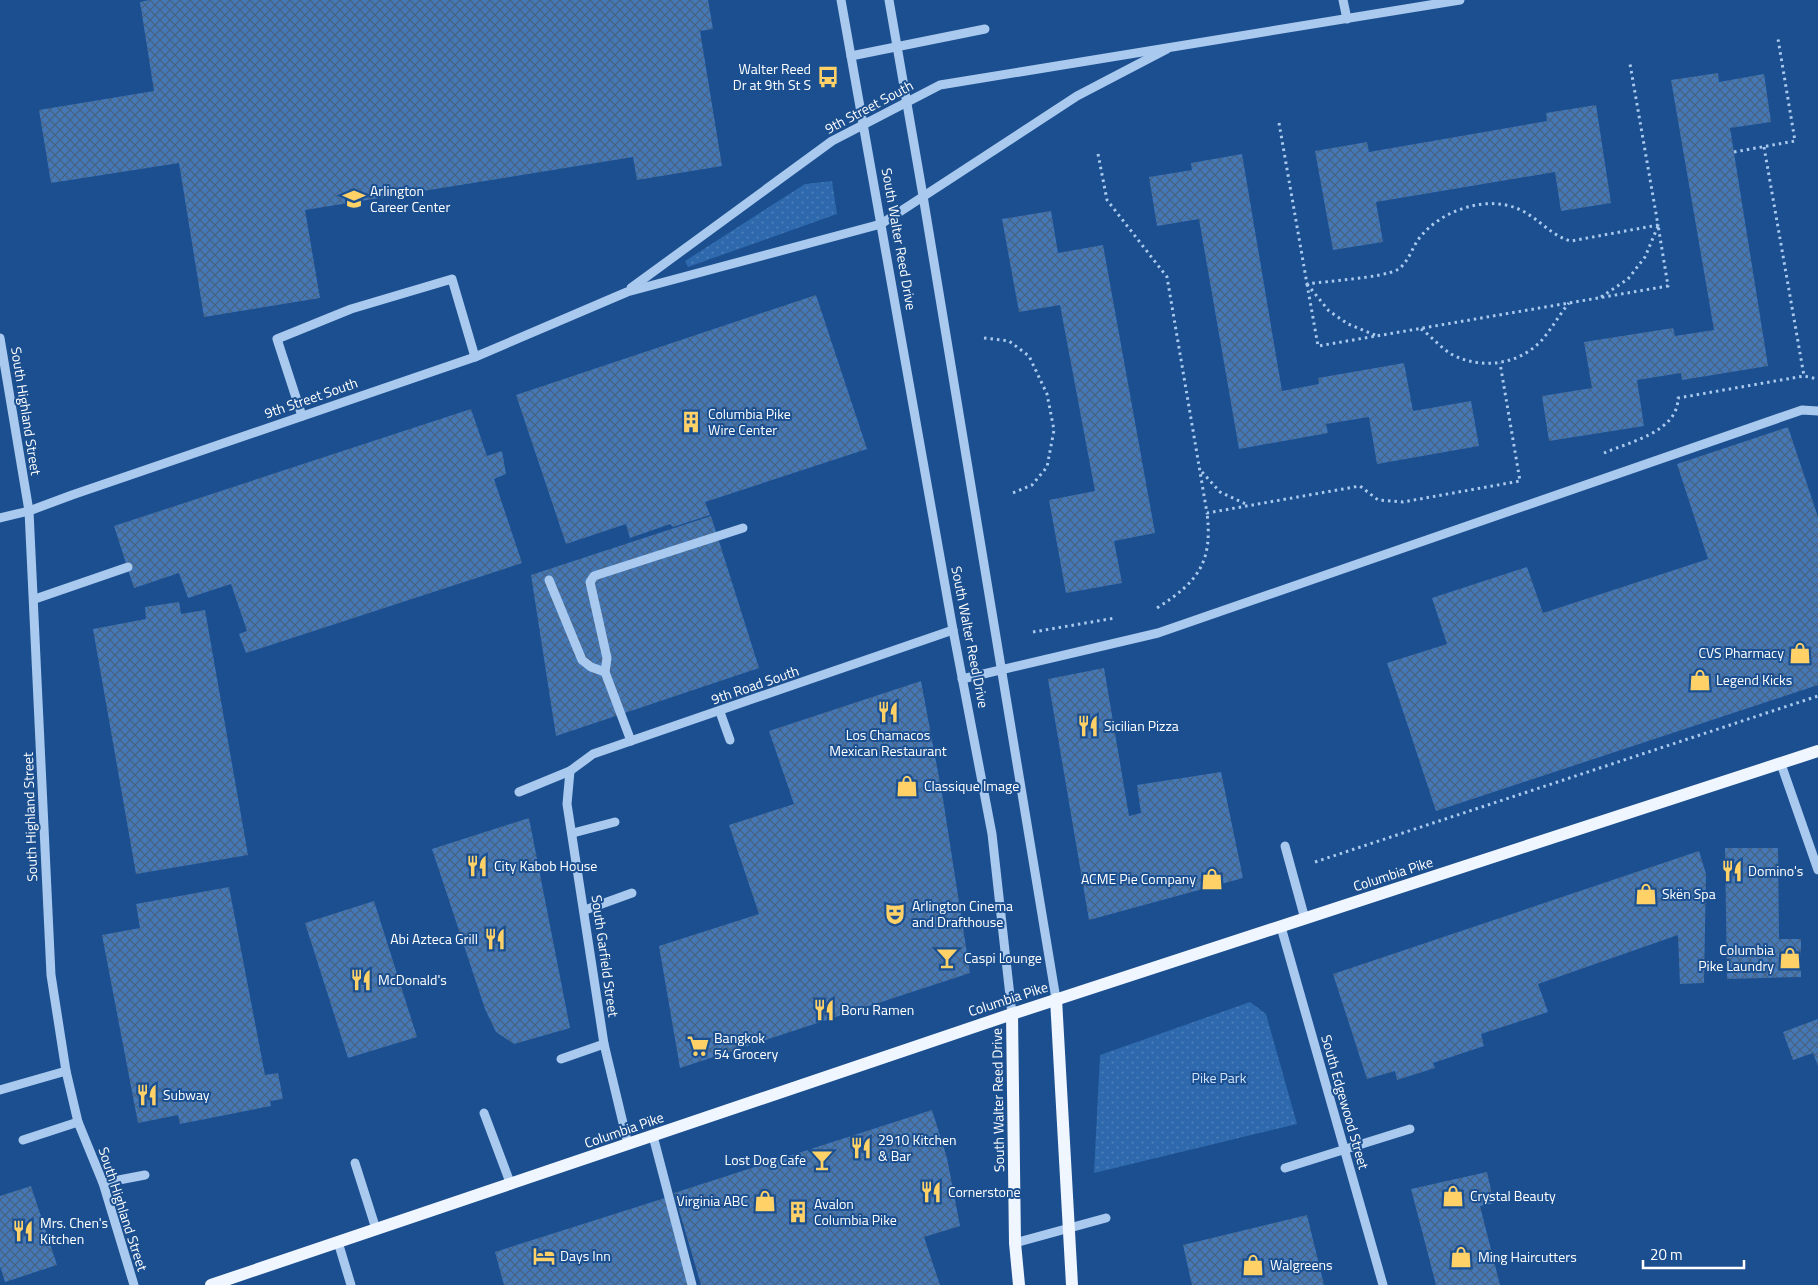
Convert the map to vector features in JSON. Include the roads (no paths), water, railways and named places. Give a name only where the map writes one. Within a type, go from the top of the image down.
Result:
[{"type":"main road","name":"Columbia Pike","points":[[211,1285],[1056,999],[1818,751]]},
{"type":"main road","name":"South Walter Reed Drive","points":[[1056,999],[1072,1285]]},
{"type":"main road","name":"South Walter Reed Drive","points":[[1012,1014],[1016,1243],[1019,1285]]},
{"type":"street","name":"South Walter Reed Drive","points":[[841,0],[953,630],[992,834],[1012,1014]]},
{"type":"street","name":"South Walter Reed Drive","points":[[889,0],[1056,999]]},
{"type":"street","points":[[1343,0],[1346,19]]},
{"type":"street","name":"9th Street South","points":[[626,292],[832,141],[940,85],[1460,0]]},
{"type":"street","points":[[851,56],[985,28]]},
{"type":"street","name":"9th Street South","points":[[0,518],[29,511],[475,357],[626,292],[881,224],[1077,96],[1167,49]]},
{"type":"street","points":[[302,416],[277,339],[351,310],[452,279],[475,357]]},
{"type":"street","name":"South Highland Street","points":[[0,338],[29,511],[35,600],[51,975],[66,1071],[78,1122],[102,1183],[134,1285]]},
{"type":"street","points":[[962,678],[1158,633],[1802,410],[1818,411]]},
{"type":"street","points":[[631,741],[605,672],[607,658],[590,582],[594,576],[743,528]]},
{"type":"street","points":[[35,600],[128,568]]},
{"type":"street","points":[[549,580],[582,660],[591,667],[605,672]]},
{"type":"street","name":"9th Road South","points":[[519,792],[570,771],[593,754],[720,712],[953,630]]},
{"type":"street","points":[[720,712],[730,740]]},
{"type":"street","points":[[1781,764],[1818,870]]},
{"type":"street","name":"South Garfield Street","points":[[570,771],[567,804],[574,833],[604,1044],[628,1144]]},
{"type":"street","points":[[574,833],[615,822]]},
{"type":"street","points":[[1285,846],[1305,919]]},
{"type":"street","points":[[585,910],[632,893]]},
{"type":"street","name":"South Edgewood Street","points":[[1281,927],[1383,1285]]},
{"type":"street","points":[[561,1059],[604,1044]]},
{"type":"street","points":[[0,1090],[66,1071]]},
{"type":"street","points":[[484,1113],[511,1185]]},
{"type":"street","points":[[23,1140],[78,1122]]},
{"type":"street","points":[[1285,1168],[1345,1151],[1410,1129]]},
{"type":"street","points":[[653,1136],[692,1285]]},
{"type":"street","points":[[355,1163],[376,1229]]},
{"type":"street","points":[[102,1183],[145,1176]]},
{"type":"street","points":[[1016,1243],[1106,1218]]},
{"type":"street","points":[[338,1242],[351,1285]]},
{"type":"place","name":"Walter Reed Dr at 9th St S","points":[[828,77]]},
{"type":"place","name":"Arlington Career Center","points":[[354,199]]},
{"type":"place","name":"Columbia Pike Wire Center","points":[[691,422]]},
{"type":"place","name":"CVS Pharmacy","points":[[1800,653]]},
{"type":"place","name":"Legend Kicks","points":[[1700,680]]},
{"type":"place","name":"Los Chamacos Mexican Restaurant","points":[[888,712]]},
{"type":"place","name":"Sicilian Pizza","points":[[1088,726]]},
{"type":"place","name":"Classique Image","points":[[907,786]]},
{"type":"place","name":"City Kabob House","points":[[477,866]]},
{"type":"place","name":"Domino's","points":[[1732,871]]},
{"type":"place","name":"ACME Pie Company","points":[[1212,879]]},
{"type":"place","name":"Skën Spa","points":[[1646,894]]},
{"type":"place","name":"Arlington Cinema and Drafthouse","points":[[895,914]]},
{"type":"place","name":"Abi Azteca Grill","points":[[495,939]]},
{"type":"place","name":"Caspi Lounge","points":[[947,958]]},
{"type":"place","name":"Columbia Pike Laundry","points":[[1790,958]]},
{"type":"place","name":"McDonald's","points":[[361,980]]},
{"type":"place","name":"Boru Ramen","points":[[824,1010]]},
{"type":"place","name":"Bangkok 54 Grocery","points":[[698,1046]]},
{"type":"place","name":"Subway","points":[[147,1095]]},
{"type":"place","name":"2910 Kitchen & Bar","points":[[861,1148]]},
{"type":"place","name":"Lost Dog Cafe","points":[[822,1160]]},
{"type":"place","name":"Cornerstone","points":[[931,1192]]},
{"type":"place","name":"Crystal Beauty","points":[[1453,1196]]},
{"type":"place","name":"Virginia ABC","points":[[765,1201]]},
{"type":"place","name":"Avalon Columbia Pike","points":[[798,1212]]},
{"type":"place","name":"Mrs. Chen's Kitchen","points":[[23,1231]]},
{"type":"place","name":"Days Inn","points":[[544,1256]]},
{"type":"place","name":"Ming Haircutters","points":[[1461,1257]]},
{"type":"place","name":"Walgreens","points":[[1253,1265]]},
{"type":"park label","name":"Pike Park","points":[[1219,1078]]}]
